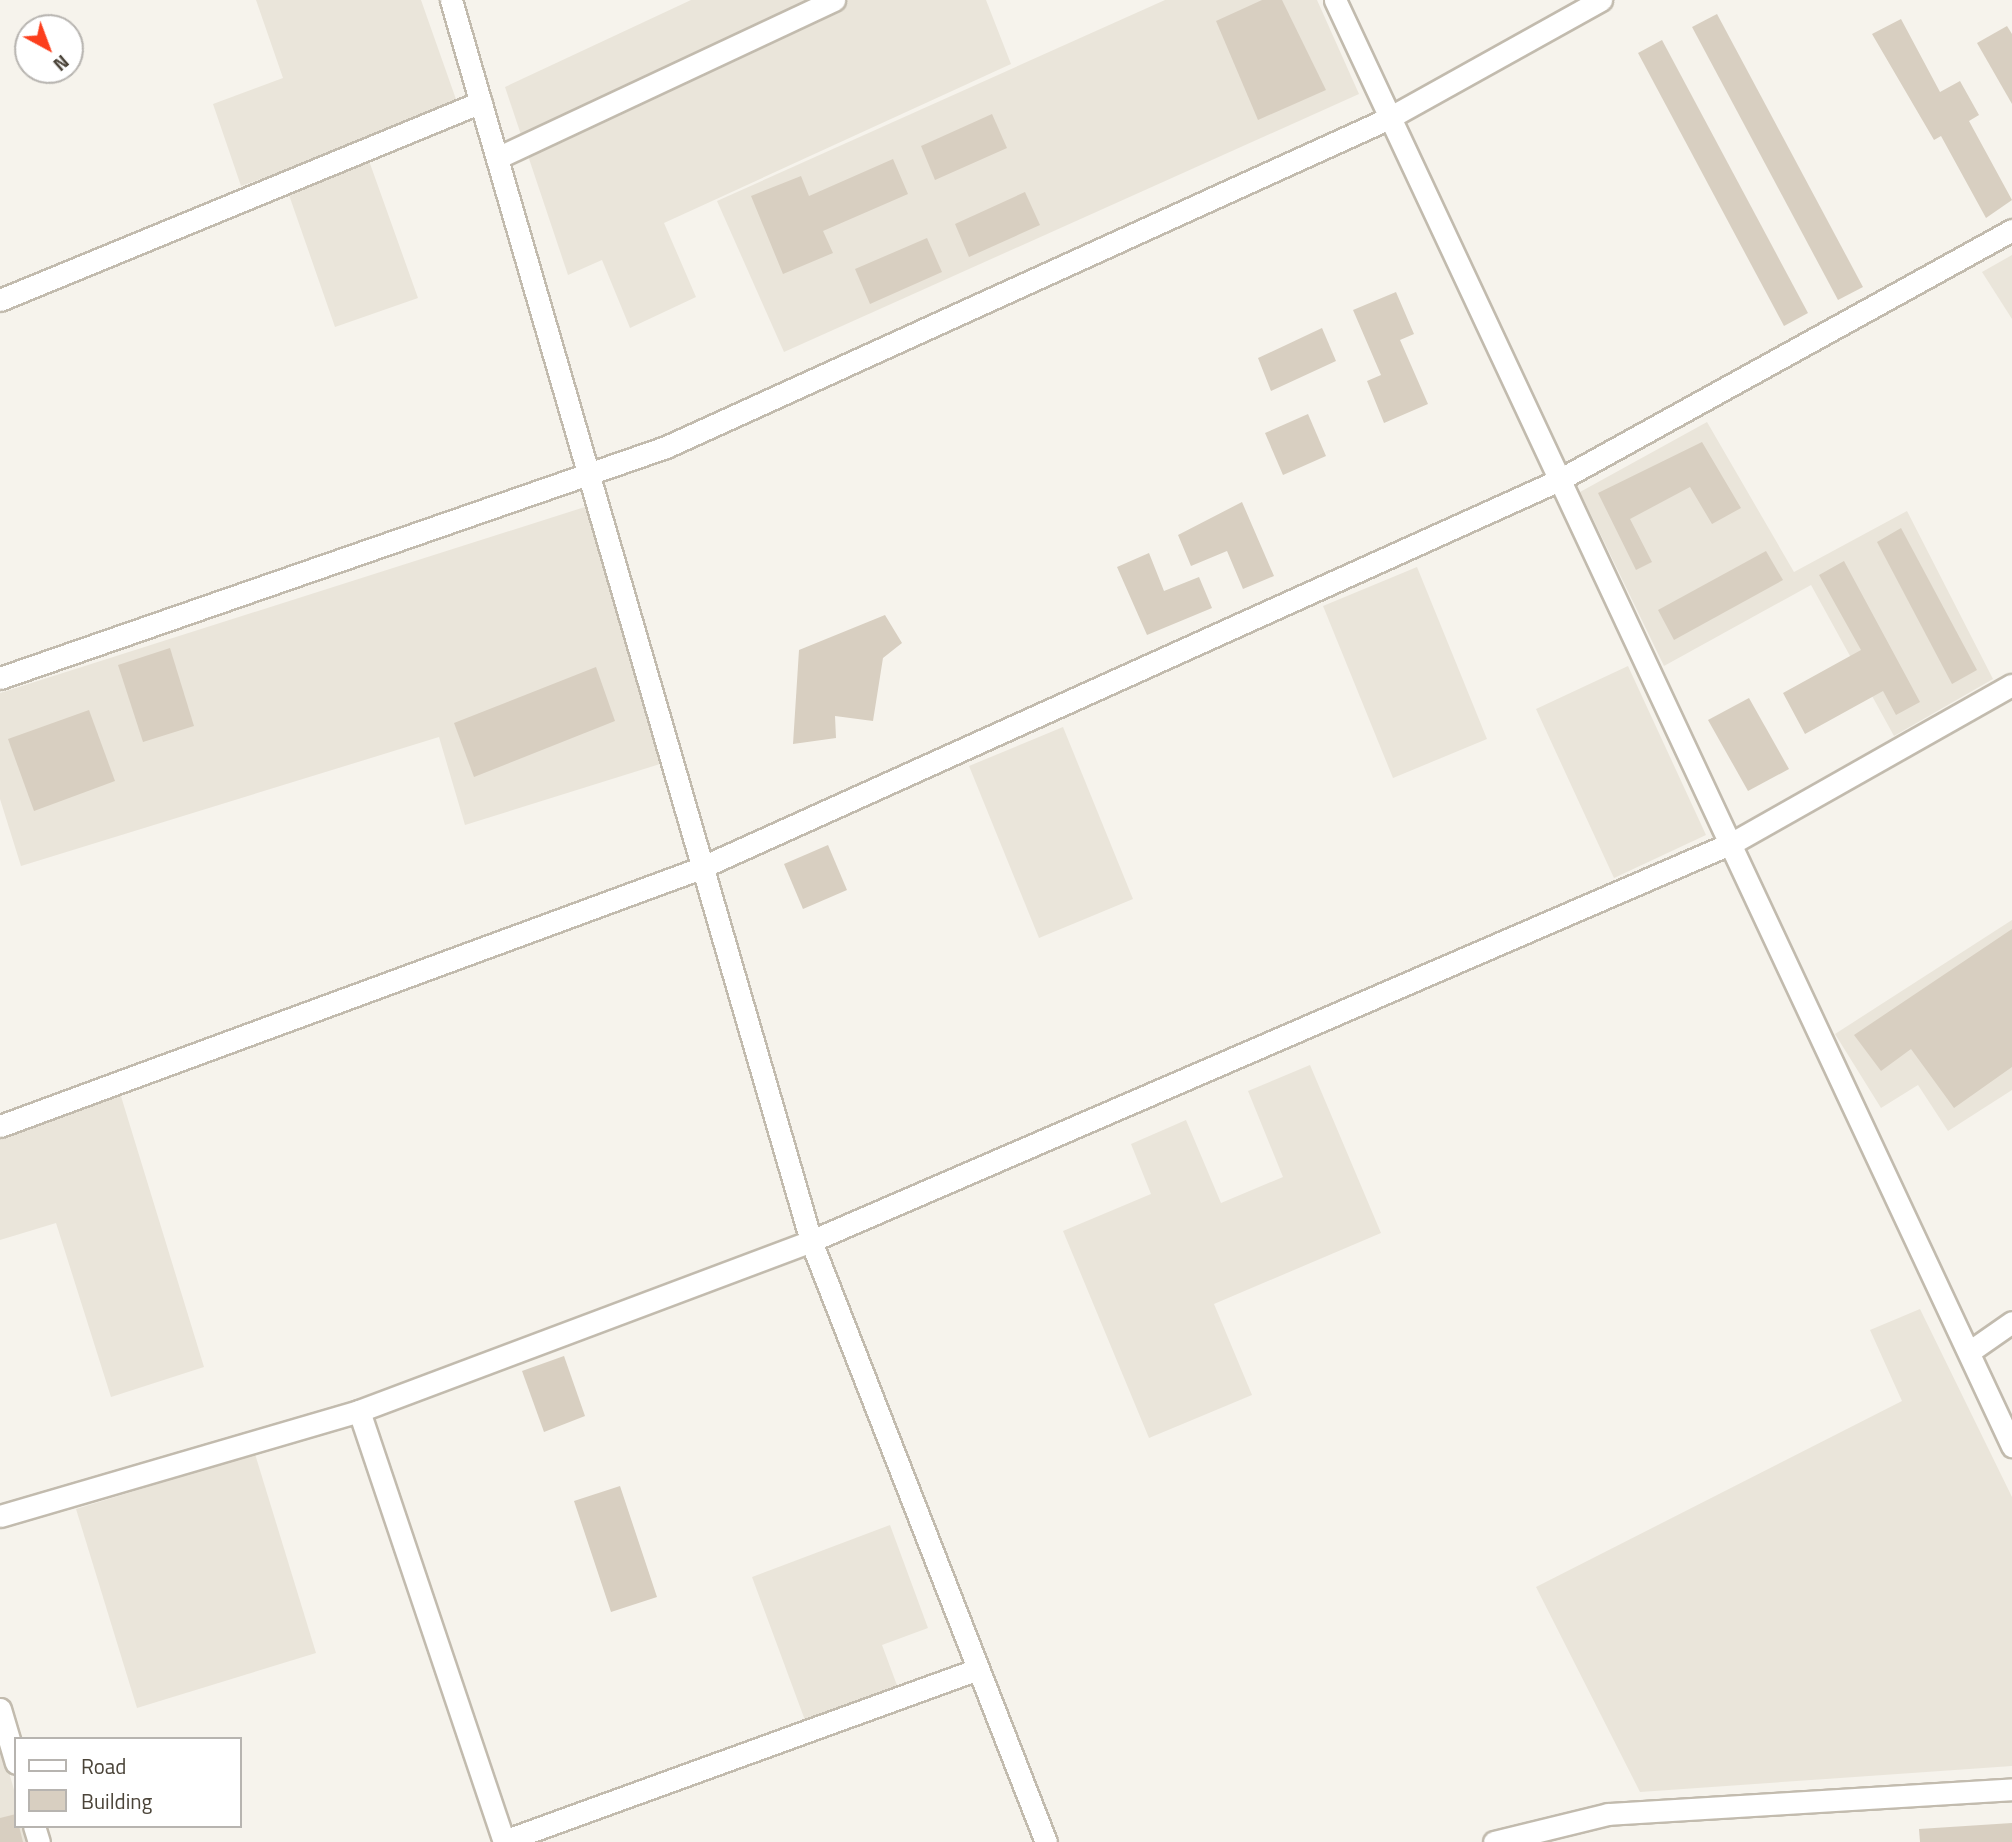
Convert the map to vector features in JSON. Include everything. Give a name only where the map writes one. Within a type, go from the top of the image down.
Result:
[{"type":"street","points":[[451,0],[590,475],[698,869],[811,1241],[1046,1842]]},
{"type":"street","points":[[499,157],[834,0]]},
{"type":"street","points":[[1335,0],[1387,119],[1557,481],[1734,842],[2012,1446]]},
{"type":"street","points":[[0,678],[666,447],[1387,119],[1601,0]]},
{"type":"street","points":[[0,300],[481,102]]},
{"type":"street","points":[[0,1126],[698,869],[1557,481],[2012,230]]},
{"type":"street","points":[[0,1516],[359,1410],[811,1241],[1734,842],[2012,685]]},
{"type":"street","points":[[1969,1352],[2012,1322]]},
{"type":"street","points":[[359,1410],[504,1841],[978,1669]]},
{"type":"street","points":[[0,1709],[14,1756]]},
{"type":"street","points":[[1494,1842],[1608,1814],[2012,1789]]},
{"type":"shaded area","points":[[256,0],[421,0],[458,105],[363,144],[418,298],[335,327],[281,172],[241,186],[213,104],[283,78]]},
{"type":"shaded area","points":[[691,0],[986,0],[1011,64],[664,223],[696,297],[630,328],[602,260],[568,275],[505,87]]},
{"type":"shaded area","points":[[1165,0],[1317,0],[1359,94],[784,352],[717,201]]},
{"type":"shaded area","points":[[2012,255],[2012,319],[1982,272]]},
{"type":"shaded area","points":[[1707,422],[1794,572],[1907,511],[1993,679],[1894,736],[1811,585],[1664,666],[1580,492]]},
{"type":"shaded area","points":[[588,506],[660,764],[465,825],[439,737],[21,866],[0,799],[0,693]]},
{"type":"shaded area","points":[[1417,567],[1487,739],[1393,778],[1323,606]]},
{"type":"shaded area","points":[[1628,666],[1706,835],[1614,878],[1536,709]]},
{"type":"shaded area","points":[[1063,727],[1133,899],[1039,938],[969,766]]},
{"type":"shaded area","points":[[2012,920],[2012,1090],[1948,1131],[1918,1085],[1881,1108],[1835,1034]]},
{"type":"shaded area","points":[[1310,1065],[1381,1233],[1214,1304],[1252,1395],[1149,1438],[1063,1231],[1151,1194],[1131,1144],[1186,1120],[1221,1203],[1283,1177],[1248,1091]]},
{"type":"shaded area","points":[[120,1093],[204,1367],[111,1397],[56,1223],[0,1240],[0,1137]]},
{"type":"shaded area","points":[[1920,1309],[2012,1497],[2012,1766],[1640,1792],[1536,1587],[1902,1401],[1870,1330]]},
{"type":"shaded area","points":[[255,1454],[316,1653],[137,1708],[76,1509]]},
{"type":"shaded area","points":[[890,1525],[928,1628],[882,1645],[898,1688],[806,1723],[752,1577]]},
{"type":"shaded area","points":[[0,1740],[14,1790],[14,1828],[24,1828],[28,1842],[0,1842]]},
{"type":"building","points":[[1262,0],[1282,0],[1326,90],[1258,120],[1216,21]]},
{"type":"building","points":[[1717,14],[1863,287],[1838,300],[1692,27]]},
{"type":"building","points":[[1901,19],[1940,92],[1960,81],[1979,115],[1969,121],[2012,200],[1986,218],[1941,136],[1934,140],[1872,34]]},
{"type":"building","points":[[2007,26],[2012,34],[2012,104],[1977,43]]},
{"type":"building","points":[[1662,40],[1808,313],[1784,326],[1638,53]]},
{"type":"building","points":[[992,114],[1007,148],[935,180],[921,146]]},
{"type":"building","points":[[893,159],[908,194],[823,231],[833,253],[783,274],[751,196],[801,176],[809,196]]},
{"type":"building","points":[[1025,192],[1040,225],[969,257],[955,224]]},
{"type":"building","points":[[927,238],[942,272],[870,304],[855,269]]},
{"type":"building","points":[[1396,292],[1414,334],[1400,340],[1428,404],[1384,423],[1367,381],[1381,375],[1353,310]]},
{"type":"building","points":[[1322,328],[1336,361],[1271,391],[1258,358]]},
{"type":"building","points":[[1308,414],[1326,456],[1283,475],[1265,433]]},
{"type":"building","points":[[1702,442],[1741,508],[1712,524],[1690,487],[1630,519],[1652,562],[1636,570],[1598,493]]},
{"type":"building","points":[[1242,502],[1274,576],[1243,589],[1227,551],[1191,566],[1178,535]]},
{"type":"building","points":[[1901,528],[1977,670],[1952,684],[1877,542]]},
{"type":"building","points":[[1766,551],[1783,580],[1674,640],[1658,610]]},
{"type":"building","points":[[1149,553],[1164,591],[1199,577],[1212,608],[1147,635],[1117,567]]},
{"type":"building","points":[[1844,561],[1920,702],[1896,715],[1883,691],[1805,734],[1783,693],[1861,650],[1819,575]]},
{"type":"building","points":[[885,615],[902,643],[883,658],[873,721],[835,716],[836,738],[793,744],[799,650]]},
{"type":"building","points":[[170,648],[194,726],[143,742],[118,665]]},
{"type":"building","points":[[596,667],[615,721],[474,777],[454,723]]},
{"type":"building","points":[[1749,698],[1789,769],[1748,791],[1708,720]]},
{"type":"building","points":[[89,710],[115,781],[34,811],[8,739]]},
{"type":"building","points":[[828,845],[847,890],[803,909],[784,864]]},
{"type":"building","points":[[2012,929],[2012,1067],[1954,1108],[1911,1049],[1881,1071],[1854,1035]]},
{"type":"building","points":[[564,1356],[585,1416],[544,1432],[522,1371]]},
{"type":"building","points":[[620,1486],[657,1597],[611,1612],[574,1501]]},
{"type":"building","points":[[14,1814],[14,1828],[20,1828],[23,1842],[0,1842],[0,1818]]},
{"type":"building","points":[[2012,1823],[2012,1842],[1920,1842],[1919,1829]]}]
